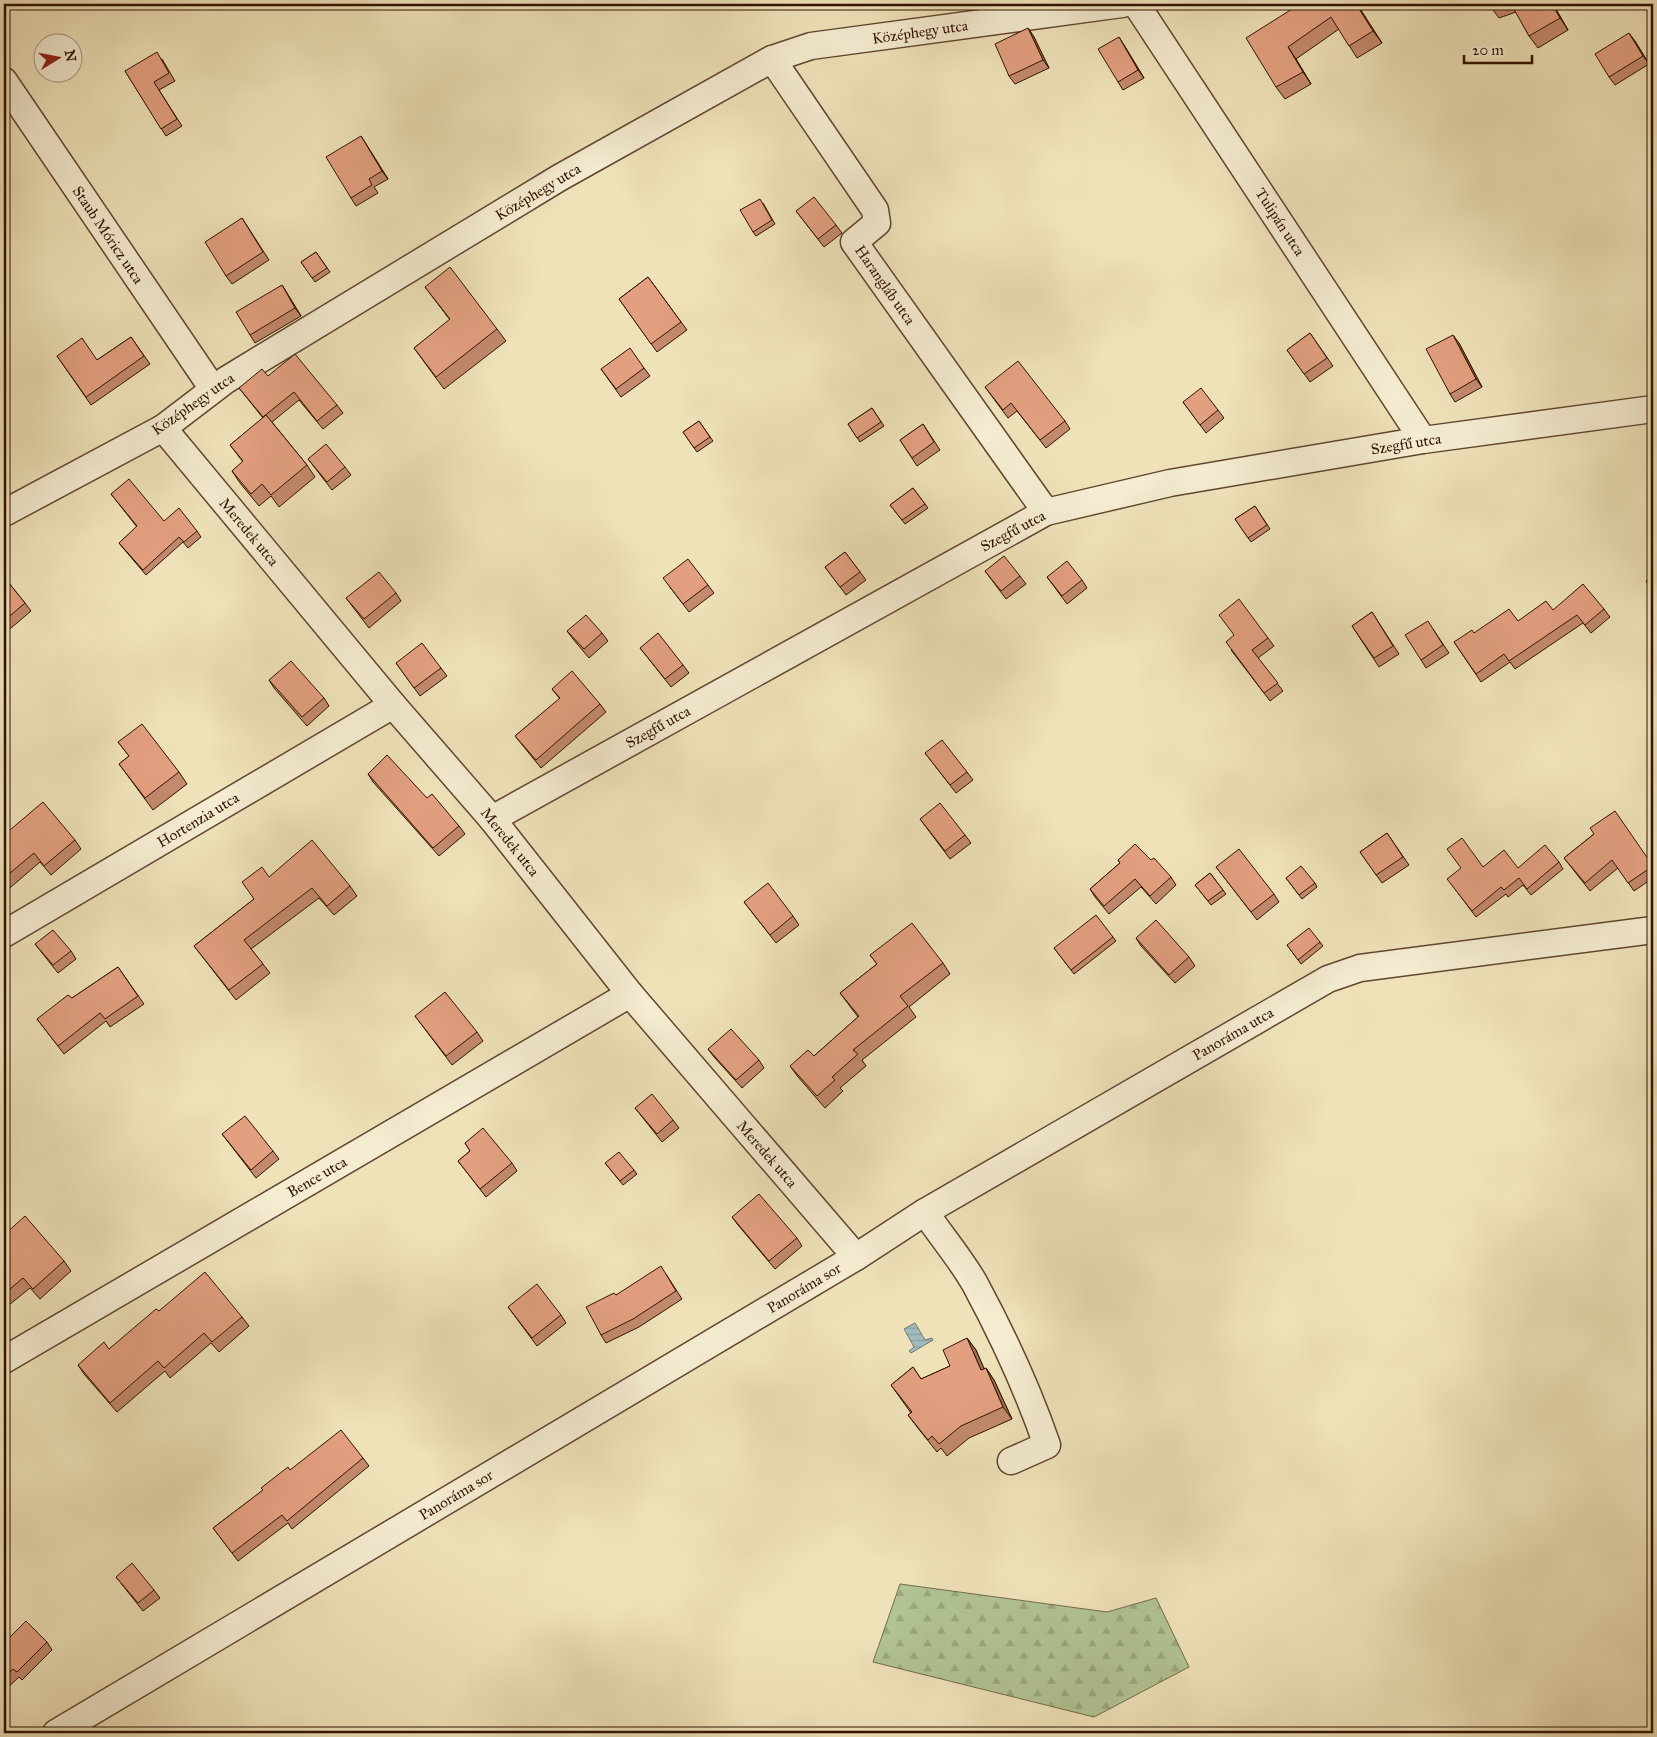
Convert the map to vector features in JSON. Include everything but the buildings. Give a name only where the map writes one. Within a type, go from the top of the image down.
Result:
[{"type":"street","name":"Középhegy utca","points":[[4,513],[163,428],[213,389],[559,178],[772,59],[811,46],[1122,4]]},
{"type":"street","name":"Tulipán utca","points":[[1136,4],[1423,440]]},
{"type":"street","name":"Harangláb utca","points":[[772,59],[875,210],[877,223],[854,242],[1046,512]]},
{"type":"street","name":"Staub Móricz utca","points":[[4,81],[213,389]]},
{"type":"street","name":"Szegfű utca","points":[[492,819],[1046,512],[1170,482],[1423,440],[1653,409]]},
{"type":"street","name":"Meredek utca","points":[[163,428],[393,705],[492,819],[630,994],[856,1257]]},
{"type":"street","name":"Hortenzia utca","points":[[4,934],[393,705]]},
{"type":"street","name":"Panoráma utca","points":[[856,1257],[925,1212],[1328,979],[1360,968],[1653,930]]},
{"type":"street","name":"Bence utca","points":[[4,1360],[630,994]]},
{"type":"street","points":[[925,1212],[974,1283],[1006,1345],[1042,1429],[1047,1445],[1011,1461]]},
{"type":"street","name":"Panoráma sor","points":[[56,1733],[856,1257]]},
{"type":"green space","points":[[900,1584],[1107,1612],[1156,1598],[1189,1667],[1094,1717],[873,1662]]},
{"type":"water","points":[[915,1323],[925,1340],[932,1338],[933,1340],[911,1353],[909,1351],[914,1347],[904,1329]]}]
